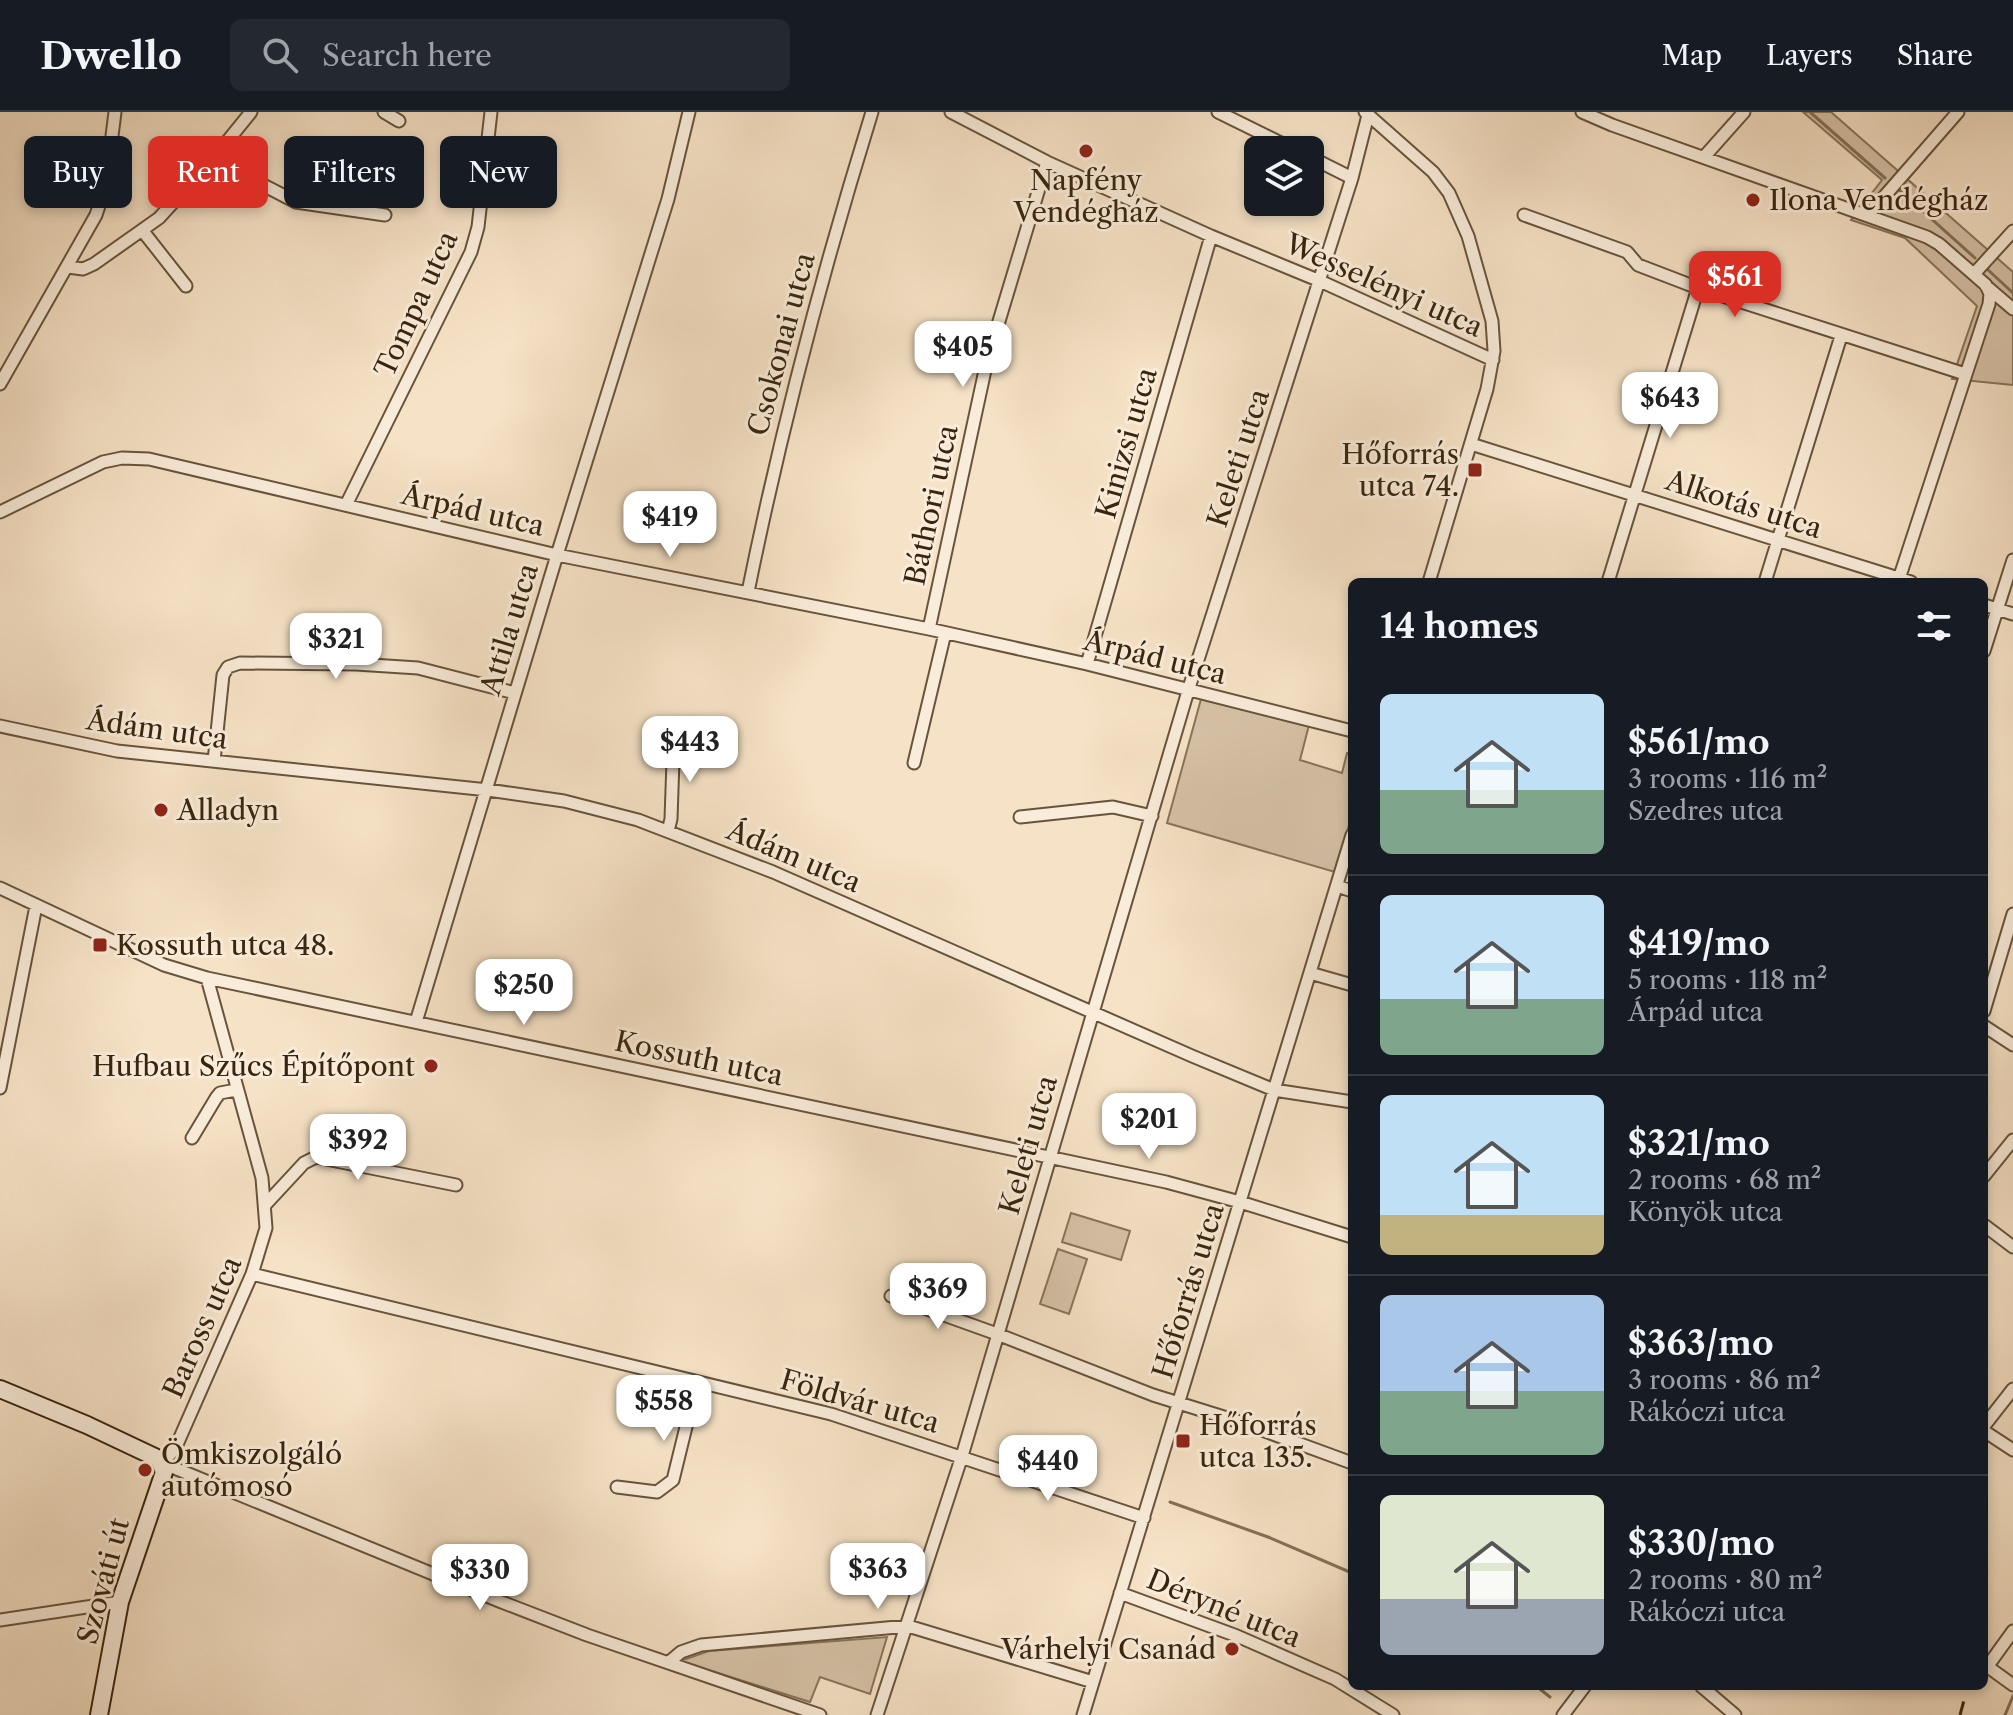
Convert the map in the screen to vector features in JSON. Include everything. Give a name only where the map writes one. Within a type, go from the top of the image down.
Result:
[{"type":"main road","points":[[0,1389],[126,1442],[162,1463]]},
{"type":"main road","name":"Szováti út","points":[[99,1715],[120,1602],[164,1472],[162,1463]]},
{"type":"street","points":[[0,384],[68,267],[102,200],[115,112]]},
{"type":"street","points":[[232,136],[251,112]]},
{"type":"street","points":[[384,112],[399,121]]},
{"type":"street","name":"Tompa utca","points":[[346,505],[471,252],[478,227],[491,112]]},
{"type":"street","name":"Attila utca","points":[[416,1022],[668,199],[689,112]]},
{"type":"street","name":"Csokonai utca","points":[[748,592],[803,346],[872,112]]},
{"type":"street","name":"Wesselényi utca","points":[[951,112],[1047,162],[1493,360]]},
{"type":"street","points":[[1218,112],[1267,136]]},
{"type":"street","points":[[1583,112],[1934,240],[2013,309]]},
{"type":"street","points":[[1704,157],[1744,112]]},
{"type":"street","points":[[1869,214],[1958,112]]},
{"type":"street","points":[[1366,113],[1433,172],[1456,207],[1488,300],[1493,331],[1493,360],[1430,578]]},
{"type":"street","name":"Keleti utca","points":[[877,1715],[962,1456],[1188,691],[1352,178],[1366,113]]},
{"type":"street","name":"Báthori utca","points":[[929,629],[987,361],[1047,162]]},
{"type":"street","points":[[1324,164],[1352,178]]},
{"type":"street","points":[[268,187],[296,202],[385,215]]},
{"type":"street","points":[[68,267],[83,269],[94,264],[159,218],[168,208]]},
{"type":"street","points":[[1524,215],[1627,252],[1638,265],[1698,288],[1965,374]]},
{"type":"street","points":[[142,230],[186,286]]},
{"type":"street","points":[[1974,274],[2013,231]]},
{"type":"street","name":"Kinizsi utca","points":[[1087,664],[1211,236]]},
{"type":"street","points":[[1904,578],[1989,304],[1990,294],[1986,285]]},
{"type":"street","points":[[1609,578],[1698,288]]},
{"type":"street","points":[[1766,578],[1841,336]]},
{"type":"street","name":"Alkotás utca","points":[[1471,444],[1894,578]]},
{"type":"street","name":"Árpád utca","points":[[0,512],[103,462],[133,457],[557,555],[929,629],[1087,664],[1348,730]]},
{"type":"street","points":[[1988,638],[2013,560]]},
{"type":"street","points":[[1988,606],[2013,614]]},
{"type":"street","points":[[914,763],[945,633]]},
{"type":"street","points":[[214,761],[223,675],[228,667],[240,663],[418,668],[515,693]]},
{"type":"street","name":"Ádám utca","points":[[0,726],[117,751],[488,790],[564,801],[638,820],[773,872],[1274,1090],[1348,1101]]},
{"type":"street","points":[[668,831],[674,731]]},
{"type":"street","points":[[1020,817],[1113,807],[1152,816]]},
{"type":"street","name":"Hőforrás utca","points":[[1083,1715],[1348,849]]},
{"type":"street","points":[[1337,886],[1348,890]]},
{"type":"street","name":"Kossuth utca","points":[[0,888],[164,965],[207,978],[1166,1182],[1348,1236]]},
{"type":"street","points":[[0,1088],[36,906]]},
{"type":"street","points":[[1988,998],[2013,914]]},
{"type":"street","points":[[1310,973],[1348,984]]},
{"type":"street","name":"Baross utca","points":[[162,1463],[175,1449],[265,1238],[266,1204],[262,1178],[207,978]]},
{"type":"street","points":[[1988,1029],[2013,1045]]},
{"type":"street","points":[[192,1138],[220,1093],[236,1090]]},
{"type":"street","points":[[1988,1171],[2013,1140]]},
{"type":"street","points":[[266,1204],[304,1163],[316,1157],[456,1185]]},
{"type":"street","points":[[1988,1228],[2013,1247]]},
{"type":"street","name":"Földvár utca","points":[[252,1274],[831,1414],[1144,1518]]},
{"type":"street","points":[[891,1296],[1153,1395],[1348,1462]]},
{"type":"street","points":[[617,1487],[657,1492],[673,1480],[697,1382]]},
{"type":"street","points":[[1988,1423],[2013,1389]]},
{"type":"street","points":[[1988,1431],[2013,1450]]},
{"type":"street","points":[[162,1463],[499,1601],[820,1715]]},
{"type":"street","name":"Déryné utca","points":[[1120,1593],[1265,1648],[1348,1687]]},
{"type":"street","points":[[0,1620],[120,1602]]},
{"type":"street","points":[[668,1663],[681,1652],[701,1645],[908,1626],[1093,1682]]},
{"type":"street","points":[[1988,1662],[2013,1631]]},
{"type":"street","points":[[1988,1668],[2013,1685]]},
{"type":"street","name":"Déryné utca","points":[[1353,1690],[1393,1715]]},
{"type":"street","points":[[1563,1715],[1582,1690]]},
{"type":"street","points":[[1706,1690],[1735,1715]]},
{"type":"shaded area","points":[[1803,112],[1831,112],[2013,272],[2013,385],[1952,379],[1977,306],[1905,238],[1851,220],[1882,180]]},
{"type":"shaded area","points":[[1201,699],[1309,725],[1300,760],[1342,773],[1348,753],[1348,828],[1335,872],[1167,823]]},
{"type":"shaded area","points":[[1071,1213],[1130,1231],[1121,1260],[1062,1242]]},
{"type":"shaded area","points":[[1058,1249],[1087,1259],[1069,1314],[1040,1304]]},
{"type":"shaded area","points":[[887,1637],[870,1694],[820,1677],[810,1702],[680,1661],[709,1651]]},
{"type":"waterway","points":[[1810,112],[1885,178]]},
{"type":"waterway","points":[[1896,187],[1975,258]]},
{"type":"waterway","points":[[1986,268],[2013,293]]},
{"type":"waterway","points":[[1170,1502],[1268,1537],[1348,1571]]},
{"type":"waterway","points":[[1541,1690],[1550,1697]]},
{"type":"waterway","points":[[2005,1715],[2013,1696]]},
{"type":"railway","points":[[1960,1715],[1966,1693]]},
{"type":"place","name":"Napfény Vendégház","points":[[1086,151]]},
{"type":"place","name":"Ilona Vendégház","points":[[1753,200]]},
{"type":"place","name":"Hőforrás utca 74.","points":[[1475,470]]},
{"type":"place","name":"Alladyn","points":[[161,810]]},
{"type":"place","name":"Kossuth utca 48.","points":[[100,945]]},
{"type":"place","name":"Hufbau Szűcs Építőpont","points":[[431,1066]]},
{"type":"place","name":"Hőforrás utca 135.","points":[[1183,1441]]},
{"type":"place","name":"Ömkiszolgáló autómosó","points":[[145,1470]]},
{"type":"place","name":"Várhelyi Csanád","points":[[1232,1649]]}]
